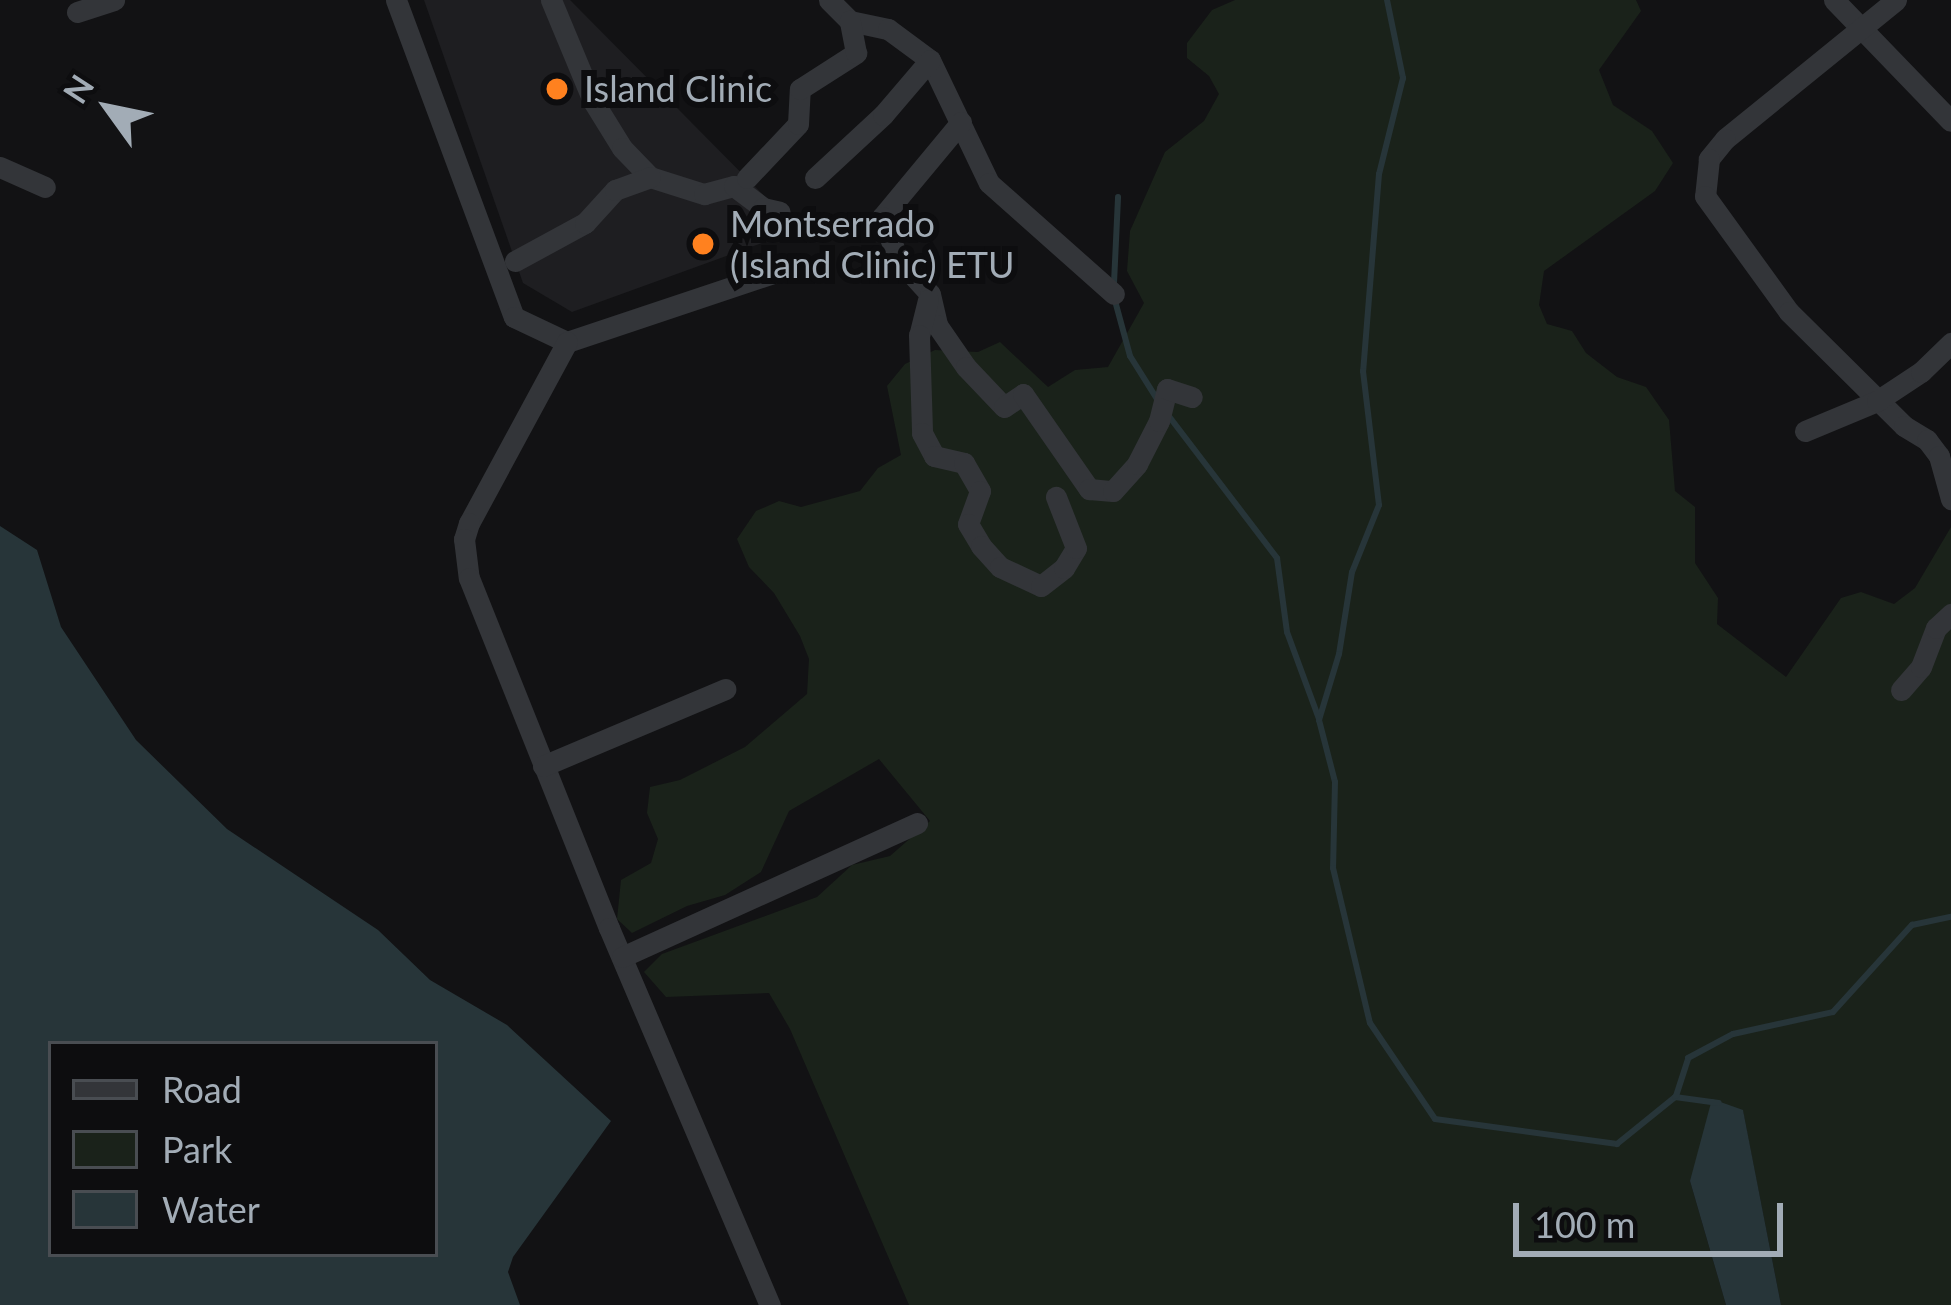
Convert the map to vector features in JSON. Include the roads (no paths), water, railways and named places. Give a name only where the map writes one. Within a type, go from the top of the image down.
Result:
[{"type":"street","points":[[76,12],[114,0]]},
{"type":"street","points":[[396,0],[514,317],[567,343]]},
{"type":"street","points":[[550,0],[593,101],[622,148],[650,177],[704,194],[734,186],[763,208],[780,212]]},
{"type":"street","points":[[747,178],[798,124],[800,88],[856,53],[850,21],[829,0]]},
{"type":"street","points":[[1834,0],[1864,25],[1951,121]]},
{"type":"street","points":[[1896,0],[1725,140],[1703,178],[1705,196],[1719,219],[1790,312],[1877,401],[1927,440],[1939,456],[1951,499]]},
{"type":"street","points":[[850,21],[888,28],[930,60],[989,183],[1114,294]]},
{"type":"street","points":[[815,178],[883,116],[930,60]]},
{"type":"street","points":[[961,122],[883,217],[898,259],[930,294],[937,325],[966,367],[1004,407],[1023,394],[1089,489],[1113,491],[1137,464],[1160,421],[1167,389],[1192,397]]},
{"type":"street","points":[[0,167],[45,187]]},
{"type":"street","points":[[515,261],[586,224],[615,190],[650,177]]},
{"type":"street","points":[[770,1305],[474,592],[464,539],[567,343],[782,270]]},
{"type":"street","points":[[930,294],[919,335],[922,433],[934,456],[964,463],[980,491],[968,524],[981,546],[1000,567],[1041,586],[1064,568],[1076,548],[1056,497]]},
{"type":"street","points":[[1805,431],[1877,401],[1921,372],[1951,343]]},
{"type":"street","points":[[1900,690],[1921,667],[1936,628],[1951,614]]},
{"type":"street","points":[[544,766],[725,689]]},
{"type":"street","points":[[622,957],[917,823]]},
{"type":"water","points":[[0,526],[37,550],[61,627],[136,740],[227,829],[378,930],[430,980],[507,1025],[611,1121],[513,1257],[508,1272],[520,1305],[0,1305]]},
{"type":"water","points":[[1712,1099],[1743,1110],[1781,1305],[1726,1305],[1690,1181]]},
{"type":"waterway","points":[[1387,0],[1403,78],[1379,174],[1363,371],[1379,505],[1352,572],[1339,654],[1319,720],[1335,782],[1333,868],[1370,1023],[1435,1119],[1617,1144],[1675,1097],[1719,1103]]},
{"type":"waterway","points":[[1114,283],[1118,197]]},
{"type":"waterway","points":[[1114,297],[1130,356],[1157,399]]},
{"type":"waterway","points":[[1168,415],[1277,558],[1287,632],[1319,719]]},
{"type":"waterway","points":[[1676,1096],[1688,1058],[1733,1034],[1833,1012],[1912,925],[1951,917]]},
{"type":"place","name":"Island Clinic","points":[[557,89]]},
{"type":"place","name":"Montserrado (Island Clinic) ETU","points":[[703,244]]}]
